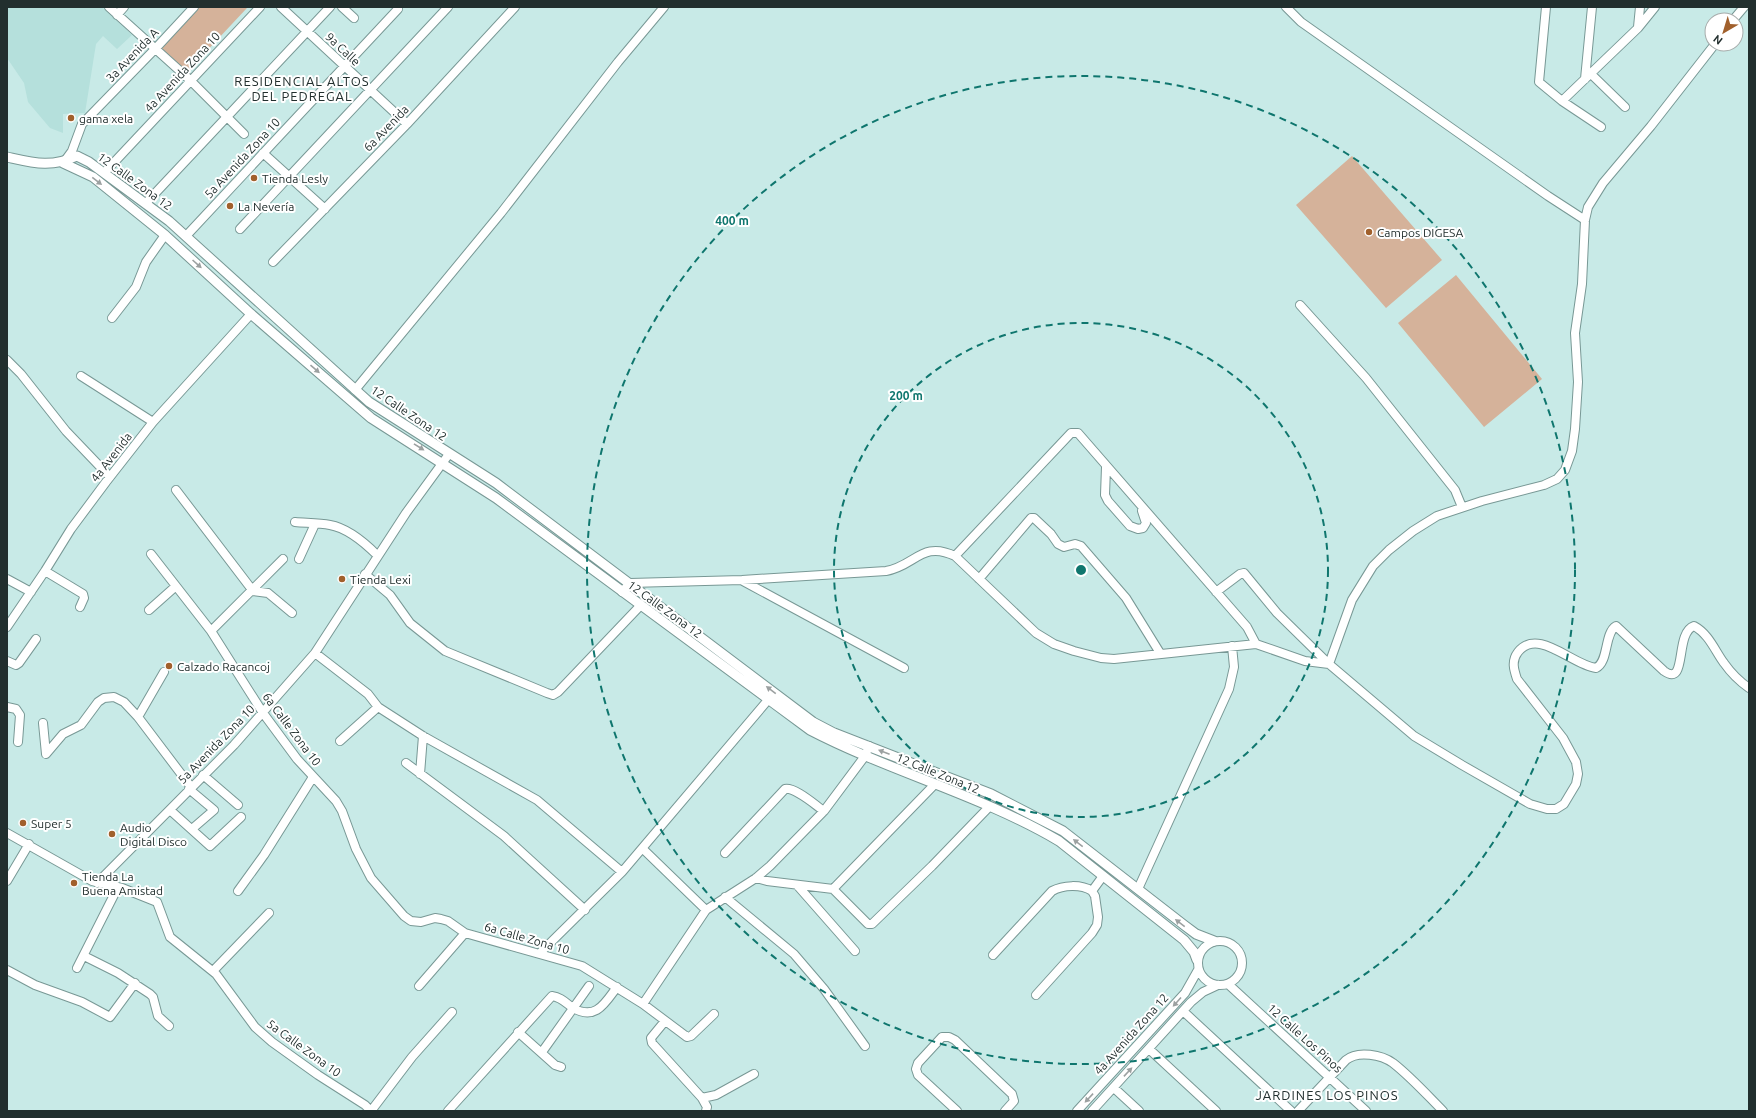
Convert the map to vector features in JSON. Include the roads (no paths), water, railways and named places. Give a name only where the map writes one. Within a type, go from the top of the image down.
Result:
[{"type":"street","points":[[109,7],[156,48],[244,134]]},
{"type":"street","points":[[117,15],[124,7]]},
{"type":"street","name":"3a Avenida A","points":[[63,163],[72,151],[79,129],[87,118],[194,7]]},
{"type":"street","name":"4a Avenida Zona 10","points":[[105,172],[260,7]]},
{"type":"street","name":"9a Calle","points":[[281,7],[407,124]]},
{"type":"street","points":[[146,203],[330,7]]},
{"type":"street","points":[[342,7],[354,18]]},
{"type":"street","points":[[240,229],[448,7]]},
{"type":"street","name":"6a Avenida","points":[[272,262],[407,124],[515,7]]},
{"type":"street","points":[[355,390],[501,213],[618,62],[664,7]]},
{"type":"street","points":[[1286,7],[1308,26],[1548,196],[1585,220]]},
{"type":"street","points":[[1546,7],[1539,82],[1562,101],[1601,127]]},
{"type":"street","points":[[1585,79],[1592,7]]},
{"type":"street","points":[[1638,28],[1640,7]]},
{"type":"street","points":[[1562,101],[1585,79],[1590,72],[1638,28],[1655,7]]},
{"type":"street","name":"5a Avenida Zona 10","points":[[186,236],[398,9]]},
{"type":"street","points":[[1328,664],[1352,600],[1373,566],[1389,550],[1426,522],[1437,516],[1462,507],[1551,482],[1562,475],[1568,465],[1574,443],[1578,398],[1575,334],[1582,284],[1585,220],[1588,207],[1598,189],[1647,131],[1709,52]]},
{"type":"street","points":[[1590,72],[1625,107]]},
{"type":"street","points":[[263,153],[325,209]]},
{"type":"street","name":"12 Calle Zona 12","points":[[63,163],[77,156],[105,172],[186,236],[309,349],[378,409],[496,483],[813,722],[834,733],[991,794],[1063,831],[1190,930],[1214,941]]},
{"type":"street","points":[[7,157],[35,164],[63,163]]},
{"type":"street","name":"12 Calle Zona 12","points":[[63,163],[93,177],[165,235],[251,314],[371,418],[442,462],[496,498],[640,606],[810,730],[865,756],[989,806],[1040,830],[1059,841],[1184,940],[1194,952],[1198,965]]},
{"type":"street","points":[[112,318],[136,288],[146,262],[165,235]]},
{"type":"street","points":[[1300,305],[1366,378],[1455,490],[1462,507]]},
{"type":"street","name":"4a Avenida","points":[[7,627],[71,529],[110,477],[154,422],[251,314]]},
{"type":"street","points":[[301,357],[309,349]]},
{"type":"street","points":[[7,360],[21,374],[66,432],[110,477]]},
{"type":"street","points":[[81,376],[154,422]]},
{"type":"street","points":[[955,556],[1071,433],[1078,433],[1106,467],[1247,627],[1256,644]]},
{"type":"street","name":"5a Avenida Zona 10","points":[[97,883],[203,775],[231,749],[315,653],[377,555],[449,454]]},
{"type":"street","points":[[1106,467],[1105,495],[1111,505],[1130,526],[1138,530],[1143,528],[1146,523],[1140,505]]},
{"type":"street","points":[[176,490],[253,591],[268,593],[292,613]]},
{"type":"street","points":[[980,579],[1031,518],[1034,518],[1051,534],[1058,544],[1064,547],[1075,544],[1080,546],[1126,598],[1160,653]]},
{"type":"street","points":[[295,522],[330,525],[339,528],[368,546],[377,555]]},
{"type":"street","points":[[299,559],[315,524]]},
{"type":"street","points":[[622,592],[630,583],[742,580],[886,572],[902,566],[923,552],[944,551],[955,556],[1036,633],[1064,648],[1101,658],[1114,659],[1256,644],[1305,661],[1328,664]]},
{"type":"street","name":"6a Calle Zona 10","points":[[151,554],[211,631],[263,713],[297,759],[329,792],[339,806],[356,849],[371,878],[404,916],[411,921],[421,922],[435,918],[441,919],[448,921],[465,933],[582,966],[643,1004],[689,1037],[714,1014]]},
{"type":"street","points":[[211,631],[253,591],[283,559]]},
{"type":"street","points":[[45,571],[82,594],[84,598],[80,607]]},
{"type":"street","points":[[1216,592],[1240,574],[1244,573],[1277,612],[1328,664],[1414,736],[1530,804],[1547,809],[1556,809],[1564,804],[1571,795],[1576,784],[1578,774],[1576,762],[1563,738],[1517,679],[1513,663],[1515,656],[1523,647],[1530,644],[1541,644],[1584,665],[1596,668],[1601,663],[1611,632],[1616,626],[1664,671],[1669,674],[1674,674],[1680,666],[1682,644],[1685,636],[1690,627],[1694,626],[1699,628],[1709,640],[1730,672],[1749,688]]},
{"type":"street","points":[[365,574],[390,594],[410,623],[445,651],[553,695],[558,692],[640,606]]},
{"type":"street","points":[[7,579],[31,592]]},
{"type":"street","points":[[742,580],[904,668]]},
{"type":"street","points":[[149,610],[176,586]]},
{"type":"street","points":[[7,661],[16,665],[19,663],[36,639]]},
{"type":"street","points":[[1138,889],[1229,689],[1234,667],[1232,646]]},
{"type":"street","points":[[315,653],[368,694],[378,707],[423,736],[538,800],[622,872]]},
{"type":"street","points":[[138,717],[164,672]]},
{"type":"street","points":[[43,723],[46,754],[64,734],[81,725],[95,704],[104,698],[114,696],[119,698],[138,717],[190,788],[214,810],[192,829]]},
{"type":"street","points":[[540,954],[586,910],[643,849],[768,700]]},
{"type":"street","points":[[7,707],[16,710],[20,715],[18,742]]},
{"type":"street","points":[[340,741],[378,707]]},
{"type":"street","points":[[420,774],[423,736]]},
{"type":"street","points":[[643,1004],[706,910],[725,896],[756,878],[770,866],[824,811],[865,756],[869,746]]},
{"type":"street","points":[[406,762],[504,836],[586,910]]},
{"type":"street","points":[[203,775],[238,805]]},
{"type":"street","points":[[238,891],[264,855],[313,776]]},
{"type":"street","points":[[833,889],[935,784]]},
{"type":"street","points":[[725,853],[785,789],[790,788],[796,791],[824,811]]},
{"type":"street","points":[[756,878],[833,889],[868,924],[872,924],[932,866],[989,806]]},
{"type":"street","points":[[170,810],[210,846],[241,816]]},
{"type":"street","name":"5a Calle Zona 10","points":[[7,833],[97,883],[118,887],[157,902],[170,937],[219,978],[255,1027],[318,1075],[355,1098],[371,1111]]},
{"type":"street","points":[[7,881],[29,844]]},
{"type":"street","points":[[643,849],[706,910]]},
{"type":"street","points":[[1092,891],[1103,876]]},
{"type":"street","points":[[797,884],[855,950]]},
{"type":"street","points":[[77,968],[118,887]]},
{"type":"street","points":[[993,955],[1052,891],[1065,887],[1084,888],[1092,891],[1095,896],[1097,925],[1092,933],[1036,995]]},
{"type":"street","points":[[725,896],[794,954],[824,989],[865,1046]]},
{"type":"street","points":[[213,972],[268,913]]},
{"type":"street","points":[[419,986],[465,933]]},
{"type":"street","points":[[1214,941],[1228,942],[1234,945],[1241,956],[1242,963],[1238,976],[1228,984],[1218,985],[1206,980],[1198,965],[1203,948],[1214,941]]},
{"type":"street","points":[[84,956],[135,983],[153,997],[158,1016],[169,1026]]},
{"type":"street","name":"4a Avenida Zona 12","points":[[1077,1111],[1185,993],[1195,977],[1198,965]]},
{"type":"street","points":[[7,970],[35,985],[82,1002],[110,1016],[135,983]]},
{"type":"street","name":"12 Calle Los Pinos","points":[[1228,984],[1366,1111]]},
{"type":"street","name":"4a Avenida Zona 12","points":[[1092,1111],[1183,1011],[1203,992],[1218,985]]},
{"type":"street","points":[[542,1052],[589,986]]},
{"type":"street","points":[[448,1111],[552,996],[559,998],[572,1008],[585,1012],[597,1011],[617,987]]},
{"type":"street","points":[[1183,1011],[1291,1111]]},
{"type":"street","points":[[371,1111],[412,1057],[452,1012]]},
{"type":"street","points":[[665,1021],[650,1038],[652,1043],[702,1098],[707,1107],[706,1111]]},
{"type":"street","points":[[518,1032],[556,1065],[561,1067]]},
{"type":"street","points":[[957,1111],[918,1075],[916,1069],[918,1063],[942,1038],[949,1037],[955,1040],[1012,1094],[1014,1101],[1005,1111]]},
{"type":"street","points":[[1149,1049],[1216,1111]]},
{"type":"street","points":[[1298,1111],[1346,1060],[1354,1055],[1382,1058],[1394,1064],[1443,1111]]},
{"type":"street","points":[[702,1098],[716,1095],[754,1074]]},
{"type":"street","points":[[1114,1088],[1138,1111]]},
{"type":"place","name":"gama xela","points":[[71,118]]},
{"type":"place","name":"Tienda Lesly","points":[[254,178]]},
{"type":"place","name":"La Nevería","points":[[230,206]]},
{"type":"place","name":"Campos DIGESA","points":[[1369,232]]},
{"type":"place","name":"Tienda Lexi","points":[[342,579]]},
{"type":"place","name":"Calzado Racancoj","points":[[169,666]]},
{"type":"place","name":"Super 5","points":[[23,823]]},
{"type":"place","name":"Audio Digital Disco","points":[[112,834]]},
{"type":"place","name":"Tienda La Buena Amistad","points":[[74,883]]},
{"type":"district","name":"RESIDENCIAL ALTOS DEL PEDREGAL","points":[[302,88]]},
{"type":"district","name":"JARDINES LOS PINOS","points":[[1327,1095]]}]
